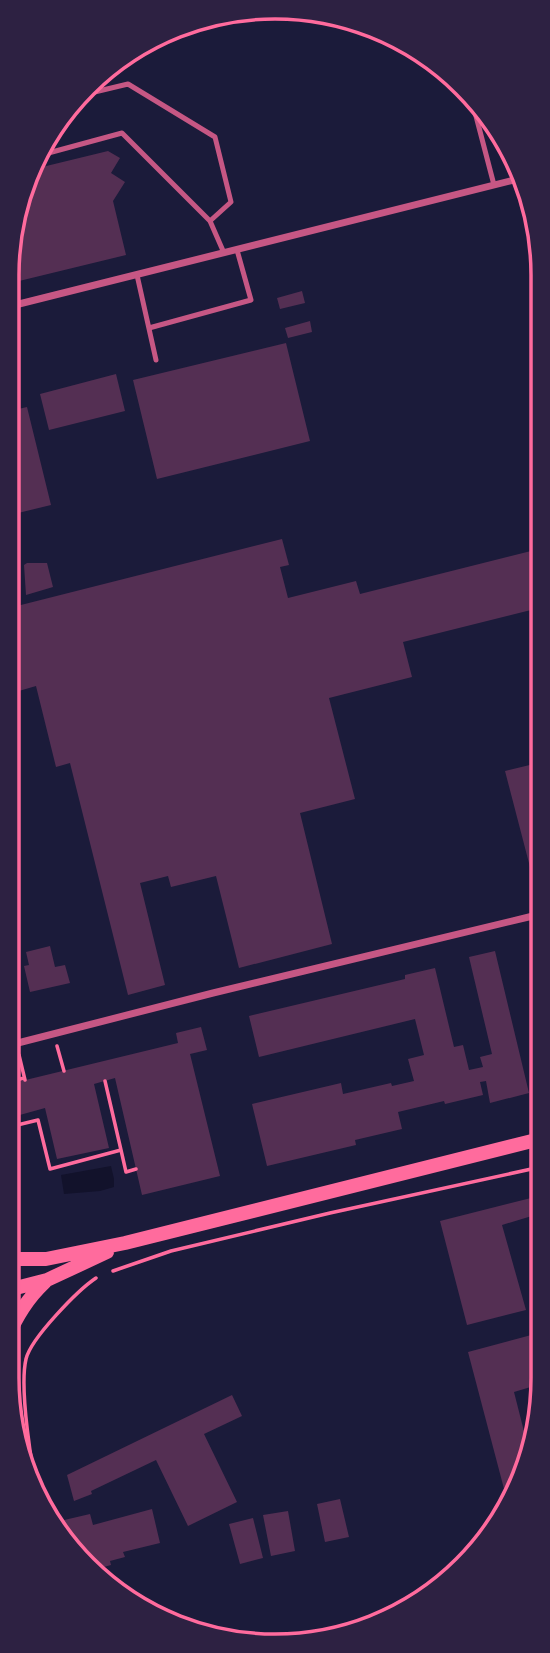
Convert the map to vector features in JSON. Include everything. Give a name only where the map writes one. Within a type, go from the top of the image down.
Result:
[{"type":"main road","points":[[19,1259],[46,1259],[125,1243],[531,1141]]},
{"type":"main road","points":[[19,1287],[47,1280],[125,1243]]},
{"type":"main road","points":[[19,1313],[29,1297],[47,1280]]},
{"type":"street","points":[[19,304],[512,180]]},
{"type":"street","points":[[19,1042],[531,916]]},
{"type":"lane","points":[[96,92],[128,85],[215,137],[231,202],[210,221]]},
{"type":"lane","points":[[476,117],[494,185]]},
{"type":"lane","points":[[51,152],[122,133],[210,221],[224,253]]},
{"type":"lane","points":[[149,328],[251,300],[237,250]]},
{"type":"lane","points":[[137,275],[156,360]]},
{"type":"path","points":[[54,1033],[64,1070]]},
{"type":"path","points":[[19,1062],[25,1079],[19,1080]]},
{"type":"path","points":[[105,1081],[126,1172],[136,1169]]},
{"type":"path","points":[[19,1125],[38,1120],[50,1169],[121,1150]]},
{"type":"path","points":[[32,1456],[24,1380],[26,1357],[42,1332],[82,1287],[102,1275],[172,1251],[531,1169]]},
{"type":"shaded area","points":[[111,1166],[114,1187],[64,1194],[61,1175]]},
{"type":"building","points":[[108,151],[120,158],[111,173],[125,182],[113,201],[126,255],[19,281],[24,225],[44,167]]},
{"type":"building","points":[[302,291],[305,303],[280,309],[277,298]]},
{"type":"building","points":[[310,321],[312,332],[288,338],[285,328]]},
{"type":"building","points":[[286,343],[310,441],[157,479],[133,380]]},
{"type":"building","points":[[116,374],[125,411],[49,430],[40,394]]},
{"type":"building","points":[[27,407],[51,505],[19,513],[19,409]]},
{"type":"building","points":[[282,539],[289,565],[280,567],[288,598],[356,581],[360,594],[531,551],[531,610],[403,642],[412,677],[329,698],[355,799],[300,813],[332,944],[239,968],[216,876],[171,887],[168,876],[140,883],[165,985],[128,995],[70,763],[56,767],[36,686],[19,691],[19,605]]},
{"type":"building","points":[[47,563],[53,587],[26,595],[24,565]]},
{"type":"building","points":[[531,765],[531,871],[505,771]]},
{"type":"building","points":[[50,946],[55,967],[65,965],[70,983],[30,992],[24,966],[29,965],[26,952]]},
{"type":"building","points":[[495,951],[529,1093],[490,1103],[486,1081],[480,1082],[483,1095],[398,1112],[402,1129],[355,1140],[356,1145],[267,1166],[252,1104],[341,1083],[343,1094],[391,1083],[392,1086],[414,1081],[408,1059],[424,1055],[415,1019],[259,1057],[249,1016],[405,979],[405,975],[435,968],[454,1047],[463,1045],[469,1070],[483,1067],[480,1057],[492,1054],[469,957]]},
{"type":"building","points":[[201,1027],[207,1050],[190,1054],[220,1176],[142,1195],[115,1078],[94,1084],[109,1148],[57,1159],[45,1108],[19,1115],[19,1082],[178,1043],[176,1033]]},
{"type":"building","points":[[531,1198],[531,1216],[502,1225],[526,1310],[467,1325],[440,1221]]},
{"type":"building","points":[[531,1335],[530,1387],[514,1392],[525,1434],[504,1490],[468,1352]]},
{"type":"building","points":[[232,1395],[242,1416],[204,1434],[237,1502],[188,1526],[156,1460],[74,1501],[67,1475]]},
{"type":"building","points":[[340,1499],[349,1537],[325,1542],[317,1504]]},
{"type":"building","points":[[152,1509],[160,1543],[123,1552],[125,1557],[110,1561],[111,1565],[103,1567],[62,1520],[90,1514],[93,1525]]},
{"type":"building","points":[[288,1511],[295,1551],[271,1556],[263,1515]]},
{"type":"building","points":[[253,1518],[263,1558],[240,1564],[229,1524]]}]
